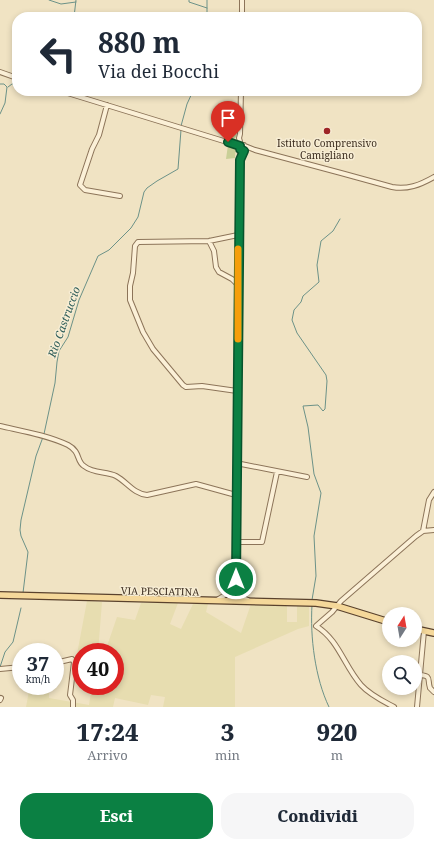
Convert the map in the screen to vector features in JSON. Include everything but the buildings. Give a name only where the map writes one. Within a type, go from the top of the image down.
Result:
[{"type":"main road","name":"VIA PESCIATINA","points":[[0,595],[312,603],[337,606],[382,620]]},
{"type":"main road","points":[[424,631],[434,633]]},
{"type":"street","points":[[242,0],[242,12]]},
{"type":"street","points":[[0,72],[12,76]]},
{"type":"street","points":[[77,96],[243,147],[400,189],[412,187],[434,177]]},
{"type":"street","points":[[233,601],[237,593],[236,464],[238,235],[240,160],[243,147],[240,136],[241,96]]},
{"type":"street","points":[[107,105],[99,135],[92,149],[80,185],[85,190],[120,196]]},
{"type":"street","points":[[233,143],[240,136]]},
{"type":"street","points":[[237,391],[202,386],[183,386],[153,349],[143,332],[130,300],[130,286],[133,273],[135,246],[138,242],[209,241],[238,235]]},
{"type":"street","points":[[209,241],[214,251],[216,267],[219,272],[232,279],[238,285]]},
{"type":"street","points":[[0,426],[46,437],[64,444],[75,450],[84,466],[100,473],[116,476],[134,491],[141,494],[147,495],[196,484],[236,495]]},
{"type":"street","points":[[236,464],[307,477]]},
{"type":"street","points":[[236,542],[262,542],[277,472]]},
{"type":"street","points":[[423,531],[429,500],[434,492]]},
{"type":"street","points":[[394,707],[372,695],[361,685],[329,636],[316,626],[332,612],[341,601],[403,547],[423,531],[434,530]]},
{"type":"street","points":[[216,601],[230,592],[236,579]]},
{"type":"street","points":[[230,592],[233,601]]},
{"type":"street","points":[[237,593],[241,597],[252,602]]},
{"type":"street","points":[[422,655],[424,631]]},
{"type":"street","points":[[64,661],[72,659],[74,662],[70,695],[73,700],[73,707]]},
{"type":"street","points":[[1,669],[12,668]]},
{"type":"street","points":[[422,675],[428,677],[430,688],[434,692]]},
{"type":"street","points":[[417,707],[418,695]]},
{"type":"shaded area","points":[[87,601],[102,602],[99,643],[79,643]]},
{"type":"shaded area","points":[[141,603],[178,603],[170,624],[181,629],[193,604],[208,604],[206,612],[241,633],[251,604],[287,605],[287,622],[297,622],[297,604],[309,605],[309,626],[298,629],[235,657],[235,707],[163,707],[165,697],[151,695],[148,705],[115,698],[113,707],[26,707],[28,695],[49,695],[49,698],[89,705],[91,695],[124,695],[124,643],[108,643],[117,617],[135,620]]},
{"type":"green space","points":[[228,124],[237,127],[236,137],[233,140],[227,140]]},
{"type":"green space","points":[[230,144],[236,146],[235,158],[226,159],[228,145]]},
{"type":"waterway","points":[[49,0],[61,4],[76,2]]},
{"type":"waterway","points":[[75,12],[76,0]]},
{"type":"waterway","points":[[189,0],[189,2],[207,8]]},
{"type":"waterway","name":"Rio Castruccio","points":[[207,0],[207,12]]},
{"type":"waterway","points":[[0,84],[4,84],[7,87],[5,103],[0,114]]},
{"type":"waterway","points":[[8,87],[12,84]]},
{"type":"waterway","name":"Rio Castruccio","points":[[181,126],[191,96]]},
{"type":"waterway","name":"Rio Castruccio","points":[[44,434],[55,383],[59,351],[68,337],[79,300],[98,256],[109,250],[131,228],[138,217],[144,192],[147,188],[178,169],[181,130]]},
{"type":"waterway","points":[[312,600],[316,576],[314,536],[321,493],[314,474],[308,427],[303,406],[318,405],[323,411],[325,409],[327,381],[326,375],[297,333],[292,320],[294,310],[301,302],[303,296],[319,282],[317,265],[321,241],[333,231],[340,219]]},
{"type":"waterway","name":"Rio Castruccio","points":[[23,593],[28,552],[21,536],[21,520],[36,456],[43,437]]},
{"type":"waterway","points":[[312,605],[314,657],[320,683],[329,707]]},
{"type":"waterway","name":"Rio Castruccio","points":[[0,667],[5,652],[13,642],[21,608]]},
{"type":"slow traffic","points":[[238,249],[238,339]]},
{"type":"place","name":"Istituto Comprensivo Camigliano","points":[[327,131]]},
{"type":"route","points":[[228,142],[237,144],[240,146],[240,149],[244,151],[240,160],[236,579]]}]
